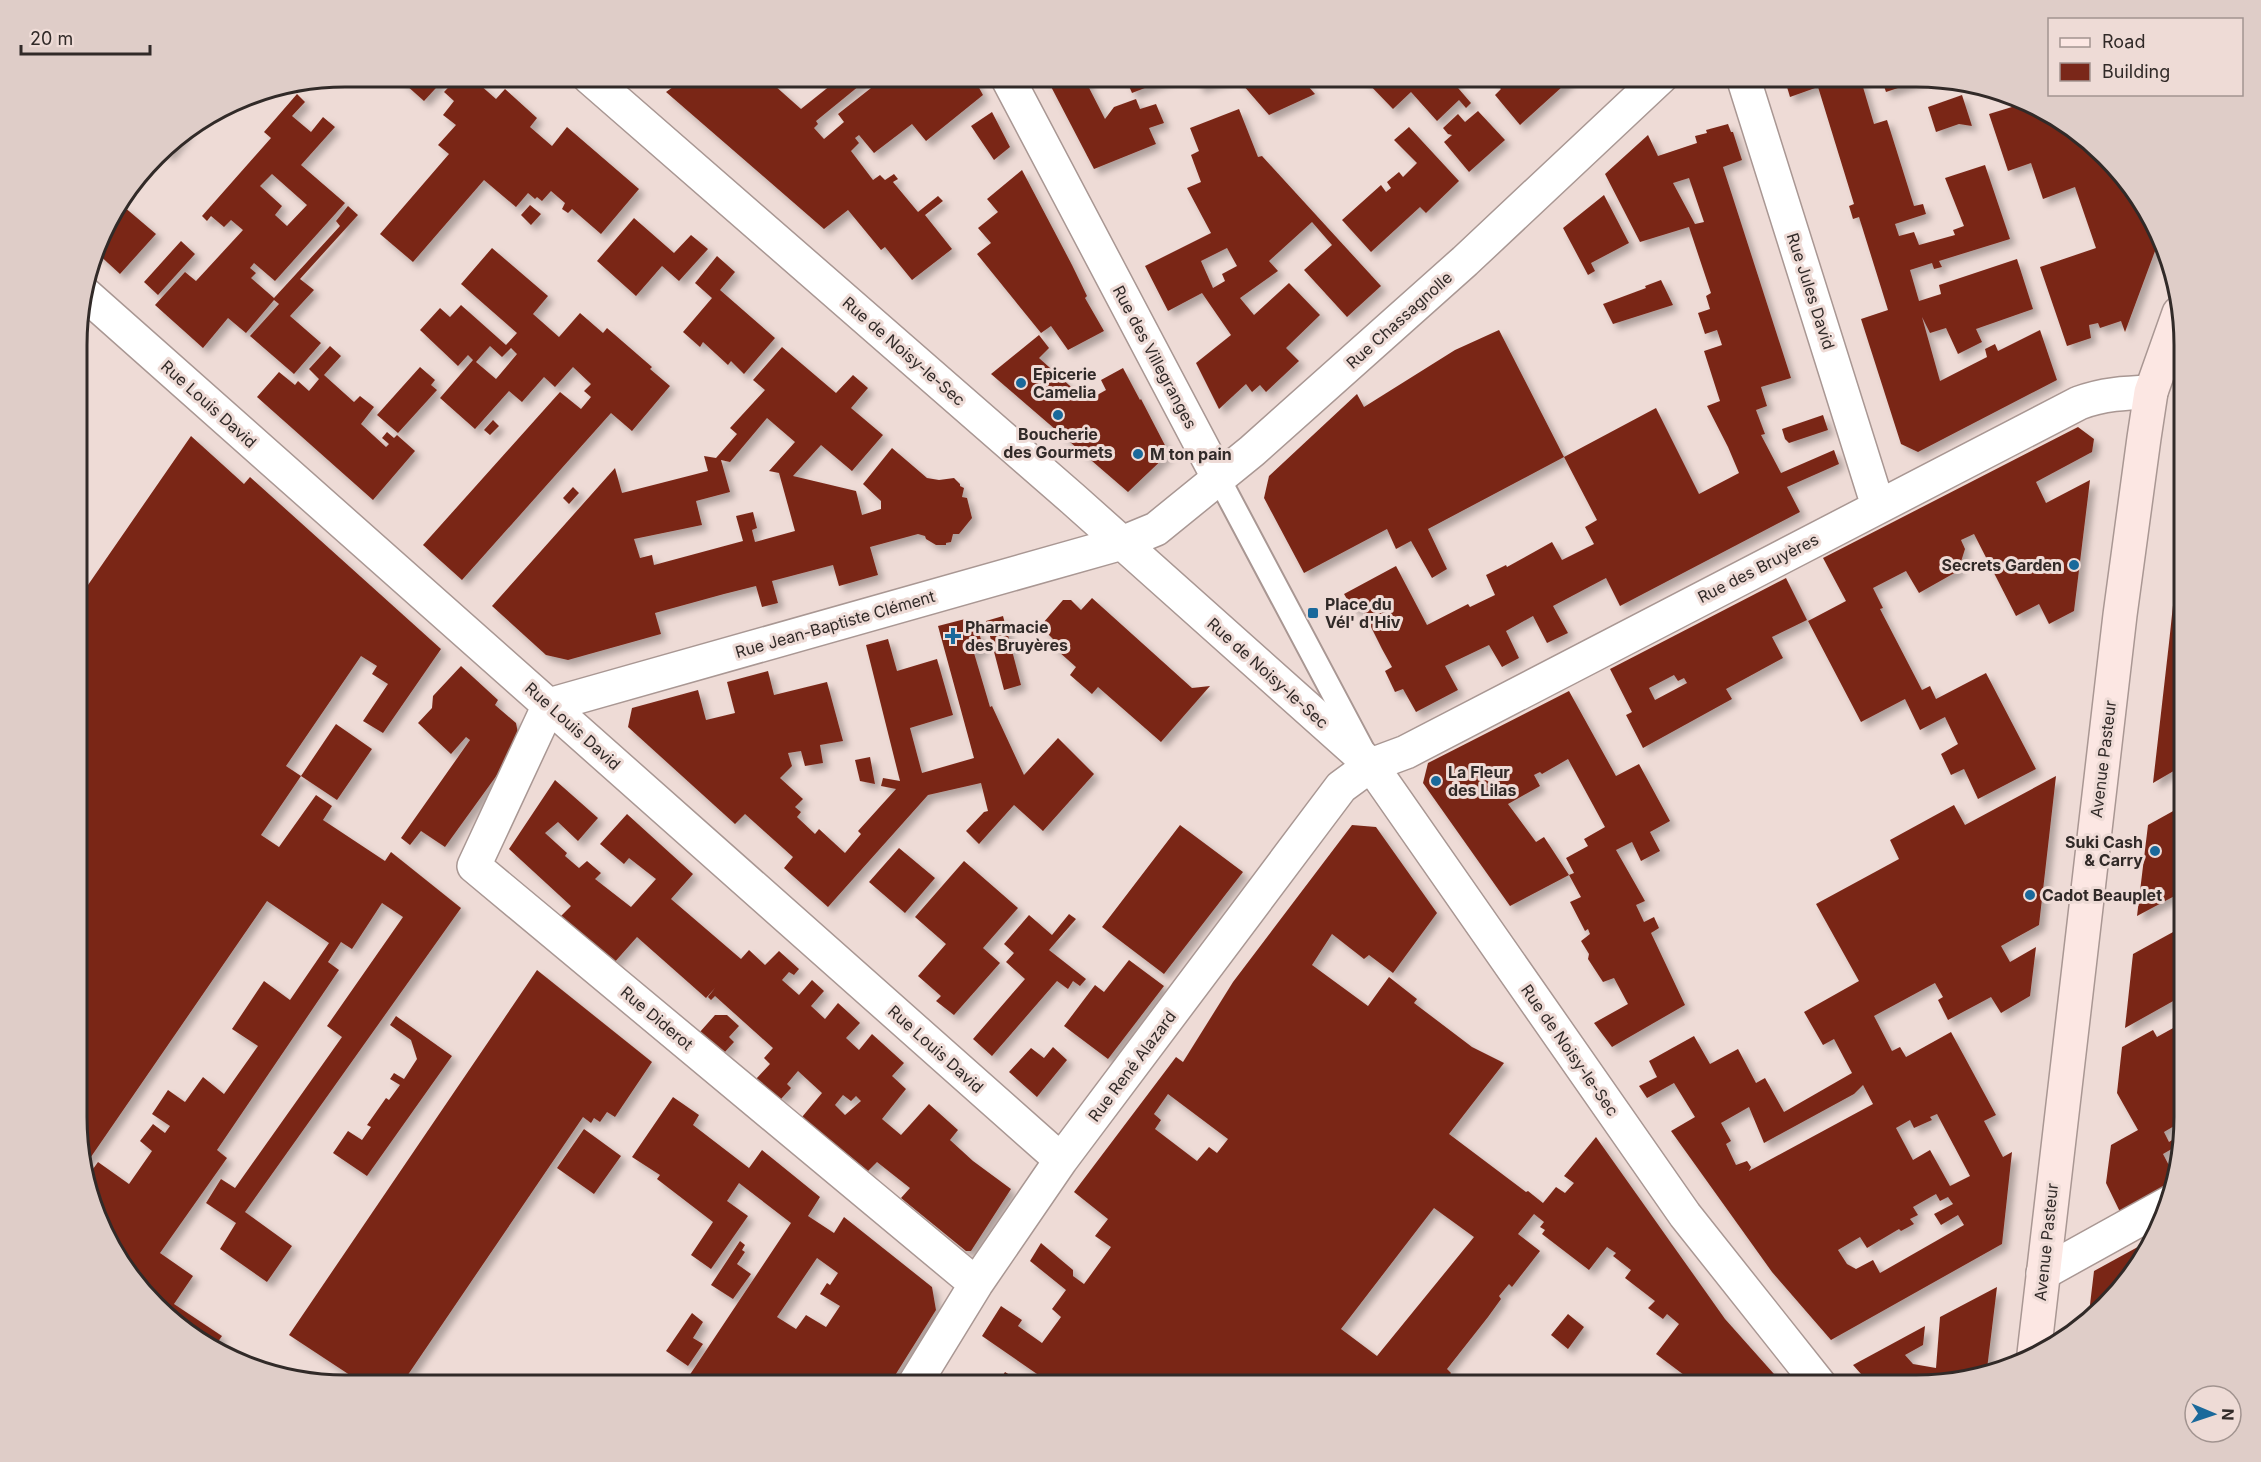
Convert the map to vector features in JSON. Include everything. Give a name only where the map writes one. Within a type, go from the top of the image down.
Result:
[{"type":"main road","name":"Avenue Pasteur","points":[[2035,1345],[2120,615],[2151,392],[2173,332]]},
{"type":"street","name":"Rue de Noisy-le-Sec","points":[[602,87],[1122,543],[1371,765],[1685,1215],[1812,1375]]},
{"type":"street","name":"Rue des Villegranges","points":[[1013,87],[1218,477]]},
{"type":"street","name":"Rue Chassagnolle","points":[[1122,543],[1156,529],[1252,450],[1464,261],[1649,87]]},
{"type":"street","name":"Rue Jules David","points":[[1746,87],[1878,506]]},
{"type":"street","name":"Rue Louis David","points":[[91,299],[1061,1160]]},
{"type":"street","name":"Rue des Bruyères","points":[[1371,765],[1406,752],[2079,403],[2096,396],[2151,392]]},
{"type":"street","name":"Rue Jean-Baptiste Clément","points":[[549,705],[1122,543]]},
{"type":"street","name":"Rue Diderot","points":[[549,705],[474,866],[976,1284]]},
{"type":"street","name":"Rue René Alazard","points":[[920,1375],[976,1284],[1061,1160],[1341,788],[1371,765]]},
{"type":"street","points":[[2043,1273],[2156,1210]]},
{"type":"lane","name":"Rue des Villegranges","points":[[1218,477],[1371,765]]},
{"type":"building","points":[[408,87],[437,87],[424,101]]},
{"type":"building","points":[[449,87],[482,87],[496,99],[505,89],[537,118],[530,127],[552,146],[567,127],[639,189],[601,234],[572,209],[568,213],[562,209],[565,203],[551,191],[542,201],[528,193],[516,207],[484,180],[413,262],[380,234],[449,154],[438,145],[456,125],[443,115],[454,101],[444,92]]},
{"type":"building","points":[[673,87],[776,87],[801,109],[828,87],[858,87],[816,121],[818,124],[814,128],[824,139],[844,122],[838,114],[872,87],[979,87],[983,95],[926,141],[912,124],[874,153],[859,135],[855,138],[859,143],[851,151],[873,180],[880,175],[885,180],[894,174],[898,179],[893,182],[918,212],[938,196],[943,201],[925,215],[952,249],[912,280],[885,247],[881,250],[848,210],[824,229],[666,92]]},
{"type":"building","points":[[1051,87],[1089,87],[1105,119],[1114,107],[1136,99],[1140,109],[1156,104],[1164,123],[1149,128],[1156,144],[1094,169]]},
{"type":"building","points":[[1129,87],[1147,87],[1132,93]]},
{"type":"building","points":[[1245,87],[1309,87],[1315,94],[1269,115]]},
{"type":"building","points":[[1372,87],[1457,87],[1471,103],[1466,108],[1459,100],[1437,121],[1411,92],[1393,109]]},
{"type":"building","points":[[1499,87],[1562,87],[1520,125],[1495,95],[1501,89]]},
{"type":"building","points":[[1787,87],[1818,87],[1790,97]]},
{"type":"building","points":[[1818,87],[1863,87],[1874,124],[1887,120],[1914,206],[1923,204],[1926,214],[1895,224],[1899,236],[1914,232],[1919,245],[1955,235],[1953,230],[1964,226],[1945,178],[1985,165],[2010,239],[1939,261],[1942,267],[1934,269],[1932,263],[1910,270],[1919,301],[1941,294],[1939,285],[2017,259],[2033,309],[1976,329],[1982,342],[1958,354],[1946,328],[1930,333],[1922,317],[1940,381],[1987,357],[1985,349],[1995,344],[1998,351],[2040,330],[2057,380],[1918,452],[1901,444],[1861,319],[1888,310],[1859,217],[1853,219],[1849,206],[1854,204]]},
{"type":"building","points":[[1884,87],[1901,87],[1886,92]]},
{"type":"building","points":[[297,94],[305,102],[292,116],[311,132],[323,117],[335,127],[301,165],[345,203],[275,281],[254,263],[250,268],[256,273],[251,278],[274,298],[340,226],[336,221],[348,206],[358,215],[300,279],[314,290],[290,316],[321,343],[294,374],[250,336],[279,304],[274,300],[246,333],[228,318],[203,348],[155,305],[185,272],[196,281],[243,230],[231,220],[224,227],[211,216],[207,221],[202,216],[271,138],[264,132]],"holes":[[[272,174],[307,205],[287,226],[275,215],[282,206],[260,186]]]},
{"type":"building","points":[[1962,95],[1972,126],[1959,124],[1936,132],[1928,107]]},
{"type":"building","points":[[2014,106],[2060,130],[2099,162],[2131,201],[2155,250],[2125,332],[2121,321],[2100,328],[2098,323],[2089,325],[2091,338],[2067,346],[2040,267],[2096,248],[2075,187],[2043,199],[2031,163],[2008,171],[1989,114]]},
{"type":"building","points":[[1239,109],[1258,157],[1262,156],[1381,286],[1347,317],[1304,270],[1332,245],[1312,222],[1269,261],[1278,271],[1240,298],[1254,315],[1289,283],[1320,315],[1286,348],[1299,361],[1266,392],[1260,385],[1252,392],[1246,384],[1219,409],[1196,363],[1231,335],[1202,293],[1168,311],[1145,266],[1211,233],[1187,188],[1201,182],[1191,155],[1199,151],[1190,128]],"holes":[[[1227,248],[1237,266],[1222,274],[1225,281],[1213,288],[1201,261]]]},
{"type":"building","points":[[1478,111],[1505,140],[1469,172],[1444,142],[1452,135],[1443,128],[1458,114],[1465,122]]},
{"type":"building","points":[[992,112],[1010,147],[994,160],[971,126]]},
{"type":"building","points":[[1728,124],[1733,132],[1742,160],[1723,167],[1791,378],[1761,387],[1767,406],[1756,410],[1765,434],[1761,435],[1781,473],[1834,450],[1839,464],[1787,487],[1800,512],[1620,606],[1606,578],[1553,606],[1568,633],[1547,643],[1533,616],[1506,631],[1519,658],[1502,667],[1489,645],[1445,666],[1458,690],[1416,712],[1403,689],[1395,692],[1385,671],[1392,667],[1361,607],[1354,611],[1344,594],[1396,566],[1427,625],[1468,604],[1470,607],[1495,595],[1486,575],[1506,565],[1507,567],[1552,542],[1562,560],[1594,544],[1585,527],[1597,520],[1564,457],[1656,408],[1699,494],[1739,473],[1707,406],[1720,401],[1704,351],[1722,345],[1717,330],[1705,334],[1698,313],[1710,309],[1706,296],[1711,293],[1689,227],[1640,242],[1605,174],[1648,135],[1658,156],[1697,143],[1695,136],[1707,133],[1706,130]],"holes":[[[1689,178],[1704,222],[1695,224],[1673,183]]]},
{"type":"building","points":[[1409,127],[1459,181],[1426,213],[1420,207],[1371,252],[1342,220],[1381,185],[1386,192],[1391,188],[1387,182],[1399,172],[1403,177],[1417,163],[1394,140]]},
{"type":"building","points":[[1022,170],[1072,265],[1087,296],[1085,298],[1104,331],[1068,350],[1051,326],[1041,333],[977,254],[991,243],[978,228],[998,212],[987,199]]},
{"type":"building","points":[[1604,195],[1629,243],[1591,263],[1595,271],[1588,275],[1563,228]]},
{"type":"building","points":[[530,205],[541,214],[531,225],[521,215]]},
{"type":"building","points":[[126,209],[156,234],[120,274],[103,258]]},
{"type":"building","points":[[634,218],[674,253],[691,235],[708,249],[679,281],[662,266],[636,296],[597,261]]},
{"type":"building","points":[[181,241],[195,254],[158,295],[144,282]]},
{"type":"building","points":[[492,248],[548,296],[533,314],[559,337],[580,313],[603,333],[607,328],[670,386],[632,431],[611,413],[462,580],[423,545],[560,392],[581,409],[591,397],[584,391],[591,384],[573,367],[555,387],[544,377],[522,402],[509,391],[475,429],[440,398],[473,360],[468,355],[458,366],[420,330],[440,308],[450,317],[461,305],[506,345],[517,333],[461,284]],"holes":[[[490,346],[502,357],[511,348],[517,354],[496,379],[476,362]]]},
{"type":"building","points":[[717,256],[735,272],[720,290],[775,338],[744,374],[731,361],[728,365],[703,342],[700,347],[683,332],[712,298],[695,283]]},
{"type":"building","points":[[1661,280],[1673,305],[1613,324],[1603,304]]},
{"type":"building","points":[[1499,330],[1564,457],[1428,529],[1447,569],[1432,578],[1411,541],[1396,549],[1387,529],[1304,573],[1264,498],[1269,476],[1357,394],[1364,407],[1455,350]]},
{"type":"building","points":[[1039,335],[1049,348],[1039,358],[1079,394],[1080,401],[1087,395],[1090,399],[1106,390],[1101,380],[1123,368],[1141,399],[1169,453],[1128,492],[991,374]]},
{"type":"building","points":[[330,346],[341,356],[324,375],[354,402],[360,396],[374,407],[361,424],[386,447],[389,444],[382,438],[387,432],[394,438],[397,435],[415,451],[373,500],[257,397],[279,372],[295,385],[298,381],[309,391],[319,379],[309,369]]},
{"type":"building","points":[[782,347],[836,393],[853,375],[868,388],[851,408],[883,435],[852,471],[821,445],[793,476],[856,491],[862,515],[881,509],[881,501],[863,484],[892,448],[927,478],[939,480],[954,478],[964,488],[962,497],[967,498],[972,518],[959,534],[953,534],[951,542],[946,545],[936,545],[925,536],[918,534],[870,547],[878,575],[839,586],[833,565],[772,581],[778,603],[762,607],[756,586],[724,594],[655,613],[661,634],[568,660],[546,655],[492,606],[615,468],[622,493],[708,471],[704,456],[716,458],[737,434],[730,428],[765,390],[753,380]],"holes":[[[767,418],[795,442],[769,471],[779,473],[795,531],[755,542],[752,530],[757,528],[753,512],[736,516],[743,541],[654,565],[652,555],[640,558],[634,539],[702,525],[696,501],[730,492],[721,460],[730,462]]]},
{"type":"building","points":[[420,367],[435,380],[431,385],[437,390],[398,433],[377,415]]},
{"type":"building","points":[[1823,415],[1828,430],[1789,443],[1785,439],[1782,429]]},
{"type":"building","points":[[493,420],[499,426],[490,435],[484,430]]},
{"type":"building","points":[[2078,427],[2094,439],[2092,452],[2036,482],[2046,503],[2090,480],[2074,611],[2049,624],[2039,604],[2016,616],[1974,534],[1961,540],[1965,549],[1958,571],[1919,593],[1906,571],[1873,588],[1883,608],[1880,609],[1922,690],[1930,686],[1936,699],[1986,673],[2036,769],[1978,799],[1964,769],[1951,775],[1941,754],[1958,744],[1945,717],[1920,730],[1905,699],[1861,722],[1808,621],[1846,601],[1823,558]]},
{"type":"building","points":[[191,436],[244,484],[250,477],[441,649],[383,733],[363,721],[388,684],[372,674],[377,666],[361,656],[286,766],[301,776],[261,835],[279,847],[316,795],[332,806],[323,820],[385,861],[391,852],[461,908],[245,1212],[292,1246],[267,1282],[220,1249],[236,1223],[206,1203],[221,1179],[235,1188],[342,1037],[327,1026],[403,917],[382,903],[352,949],[341,942],[328,962],[339,970],[217,1150],[227,1158],[160,1253],[193,1276],[174,1304],[222,1336],[218,1341],[201,1332],[162,1300],[130,1261],[107,1216],[92,1170],[98,1162],[129,1184],[152,1151],[140,1141],[153,1124],[165,1133],[170,1126],[152,1114],[168,1090],[185,1102],[203,1077],[224,1094],[258,1046],[232,1029],[264,981],[290,1000],[329,943],[267,901],[90,1158],[87,1117],[87,586]]},
{"type":"building","points":[[573,487],[579,493],[569,504],[563,498]]},
{"type":"building","points":[[1786,578],[1807,620],[1772,637],[1783,658],[1726,689],[1732,699],[1643,748],[1626,715],[1632,712],[1610,669]],"holes":[[[1674,675],[1678,681],[1684,678],[1687,683],[1655,700],[1649,688]]]},
{"type":"building","points":[[2174,596],[2174,771],[2153,783]]},
{"type":"building","points":[[1092,598],[1192,688],[1210,686],[1161,742],[1098,687],[1092,694],[1070,675],[1076,667],[1050,644],[1053,639],[1044,630],[1043,623],[1063,600],[1071,600],[1081,610]]},
{"type":"building","points":[[1003,616],[1021,685],[1004,690],[986,621]]},
{"type":"building","points":[[965,619],[968,632],[978,629],[984,650],[974,653],[990,707],[992,706],[1024,775],[1058,738],[1094,774],[1043,831],[1014,805],[979,844],[966,831],[984,812],[988,811],[981,783],[928,795],[828,907],[784,868],[793,857],[745,814],[735,824],[628,727],[632,708],[698,690],[706,720],[735,713],[727,682],[768,671],[774,695],[827,682],[843,741],[820,745],[823,763],[805,766],[801,751],[788,753],[792,766],[780,778],[803,799],[795,807],[801,812],[797,817],[815,834],[819,829],[845,853],[861,834],[858,831],[896,789],[881,786],[883,778],[900,781],[866,645],[888,639],[897,671],[937,659],[953,715],[910,728],[922,773],[974,758],[938,626]]},
{"type":"building","points":[[461,666],[498,700],[495,705],[516,723],[520,743],[445,847],[421,831],[410,845],[401,838],[470,740],[466,737],[451,754],[418,723],[432,708],[433,696]]},
{"type":"building","points":[[1569,691],[1616,776],[1639,764],[1670,821],[1650,832],[1660,851],[1641,861],[1632,842],[1616,850],[1645,901],[1636,905],[1644,922],[1654,917],[1659,928],[1651,933],[1685,1005],[1612,1047],[1594,1023],[1628,1004],[1614,978],[1603,982],[1588,959],[1589,954],[1581,941],[1590,934],[1588,929],[1585,931],[1570,902],[1581,897],[1569,875],[1510,906],[1423,783],[1428,763]],"holes":[[[1568,759],[1605,827],[1584,839],[1588,846],[1566,858],[1574,873],[1569,875],[1544,837],[1536,842],[1508,804],[1540,786],[1534,775],[1540,772],[1542,774]],[[1491,769],[1498,782],[1490,785],[1483,773]]]},
{"type":"building","points":[[336,724],[372,749],[337,800],[301,776]]},
{"type":"building","points":[[870,757],[875,784],[860,781],[855,760]]},
{"type":"building","points":[[2056,776],[2039,925],[2001,946],[2010,962],[2036,947],[2030,996],[2001,1013],[1991,997],[1948,1020],[1938,1000],[1943,997],[1935,983],[1874,1016],[1892,1051],[1900,1047],[1906,1057],[1951,1032],[1996,1115],[1984,1121],[2003,1157],[2012,1152],[2002,1244],[1831,1340],[1772,1272],[1671,1131],[1695,1117],[1674,1083],[1647,1098],[1639,1086],[1657,1077],[1649,1061],[1694,1036],[1710,1064],[1738,1049],[1756,1083],[1765,1078],[1784,1112],[1852,1073],[1834,1039],[1823,1045],[1804,1012],[1859,981],[1816,904],[1899,859],[1890,840],[1954,805],[1965,825]],"holes":[[[1863,1085],[1873,1104],[1749,1171],[1751,1167],[1747,1161],[1736,1165],[1726,1144],[1731,1141],[1721,1123],[1749,1107],[1764,1143],[1854,1094]],[[1937,1114],[1970,1176],[1950,1186],[1930,1150],[1913,1160],[1896,1128],[1910,1120],[1914,1128],[1932,1120],[1930,1117]],[[1936,1194],[1940,1201],[1948,1197],[1953,1204],[1934,1214],[1941,1225],[1958,1215],[1964,1225],[1880,1273],[1873,1260],[1856,1269],[1847,1264],[1838,1250],[1860,1237],[1867,1248],[1899,1229],[1901,1231],[1914,1224],[1910,1219],[1918,1215],[1913,1207]]]},
{"type":"building","points":[[555,780],[598,818],[578,841],[558,822],[545,833],[567,853],[565,856],[579,868],[587,861],[601,873],[595,879],[631,907],[656,879],[629,858],[624,864],[600,844],[627,814],[693,874],[671,899],[741,959],[749,950],[765,965],[779,951],[799,969],[794,975],[789,972],[782,980],[799,995],[812,980],[824,991],[811,1006],[825,1019],[838,1003],[860,1023],[846,1038],[859,1050],[872,1034],[904,1063],[892,1076],[906,1089],[882,1119],[901,1135],[929,1104],[958,1130],[950,1140],[973,1161],[1011,1189],[971,1251],[966,1251],[901,1198],[910,1188],[877,1162],[868,1171],[802,1117],[822,1093],[798,1071],[787,1084],[791,1088],[781,1099],[756,1079],[770,1064],[764,1058],[773,1048],[715,996],[711,1000],[708,997],[715,988],[706,998],[637,937],[613,964],[558,919],[571,906],[509,849]],"holes":[[[843,1095],[851,1101],[856,1096],[861,1101],[845,1115],[835,1105]]]},
{"type":"building","points":[[2174,811],[2174,896],[2137,916],[2148,825]]},
{"type":"building","points":[[1180,825],[1243,872],[1164,974],[1102,927]]},
{"type":"building","points":[[1352,825],[1376,827],[1437,913],[1393,973],[1369,955],[1364,959],[1332,934],[1312,965],[1368,1006],[1389,977],[1417,999],[1414,1003],[1472,1047],[1504,1063],[1449,1134],[1543,1203],[1556,1187],[1565,1193],[1574,1183],[1564,1176],[1596,1137],[1725,1319],[1774,1374],[1684,1375],[1656,1354],[1679,1324],[1667,1314],[1663,1319],[1648,1308],[1655,1301],[1625,1278],[1631,1270],[1613,1256],[1616,1253],[1607,1247],[1589,1270],[1542,1234],[1545,1230],[1540,1227],[1544,1222],[1534,1214],[1518,1234],[1540,1251],[1512,1287],[1509,1284],[1499,1296],[1501,1299],[1447,1369],[1451,1373],[1450,1375],[1039,1375],[982,1336],[1001,1306],[1022,1320],[1018,1326],[1042,1343],[1061,1317],[1052,1309],[1066,1290],[1030,1261],[1041,1243],[1073,1270],[1073,1276],[1084,1284],[1111,1247],[1095,1236],[1108,1219],[1074,1192],[1176,1057],[1183,1062],[1233,982]],"holes":[[[1168,1094],[1228,1139],[1217,1153],[1209,1147],[1197,1161],[1155,1129],[1161,1120],[1154,1114]],[[1434,1208],[1474,1237],[1377,1356],[1341,1329]]]},
{"type":"building","points":[[899,848],[935,878],[905,913],[869,882]]},
{"type":"building","points":[[964,861],[1018,908],[983,948],[1000,963],[954,1015],[936,1001],[941,996],[918,976],[946,944],[915,917]]},
{"type":"building","points":[[1069,914],[1076,919],[1049,950],[1086,979],[1080,986],[1073,981],[1068,989],[1057,981],[992,1056],[973,1039],[1025,979],[1006,962],[1014,953],[1004,944],[1029,915],[1052,935]]},
{"type":"building","points":[[2174,931],[2174,1001],[2125,1028],[2133,954]]},
{"type":"building","points":[[1129,960],[1164,986],[1108,1059],[1064,1026],[1095,985],[1104,992]]},
{"type":"building","points":[[537,970],[652,1062],[615,1117],[607,1112],[600,1122],[594,1118],[591,1123],[583,1117],[408,1375],[350,1375],[289,1335]]},
{"type":"building","points":[[715,1015],[727,1015],[739,1026],[729,1037],[734,1042],[724,1053],[699,1033]]},
{"type":"building","points":[[396,1016],[452,1056],[367,1176],[333,1153],[348,1131],[362,1140],[371,1127],[367,1125],[386,1098],[389,1100],[400,1085],[390,1079],[394,1073],[404,1079],[417,1059],[411,1040],[390,1025]]},
{"type":"building","points":[[2174,1028],[2173,1126],[2164,1132],[2169,1142],[2173,1140],[2172,1149],[2163,1154],[2169,1168],[2162,1194],[2122,1216],[2106,1183],[2111,1145],[2138,1130],[2117,1093],[2122,1047],[2153,1030],[2157,1037]]},
{"type":"building","points":[[1053,1047],[1067,1060],[1037,1097],[1009,1072],[1031,1048],[1044,1058]]},
{"type":"building","points":[[673,1097],[699,1115],[693,1125],[749,1168],[762,1150],[820,1197],[808,1216],[834,1233],[844,1217],[932,1287],[936,1310],[895,1375],[690,1375],[791,1223],[739,1183],[727,1201],[748,1216],[711,1269],[691,1255],[713,1222],[657,1179],[660,1175],[632,1157]],"holes":[[[817,1258],[838,1273],[830,1285],[827,1283],[820,1294],[840,1306],[826,1327],[806,1315],[796,1329],[777,1317]]]},
{"type":"building","points":[[584,1129],[621,1156],[594,1194],[557,1168]]},
{"type":"building","points":[[740,1241],[745,1245],[742,1250],[745,1252],[737,1264],[751,1274],[733,1299],[711,1285]]},
{"type":"building","points":[[2139,1246],[2121,1274],[2090,1308],[2094,1271]]},
{"type":"building","points":[[1997,1287],[1988,1365],[1950,1373],[1916,1375],[1862,1375],[1853,1365],[1925,1326],[1923,1345],[1905,1355],[1913,1364],[1936,1368],[1940,1317]]},
{"type":"building","points":[[692,1313],[703,1322],[693,1338],[703,1344],[688,1366],[666,1351]]},
{"type":"building","points":[[1568,1314],[1584,1327],[1568,1349],[1551,1335]]},
{"type":"place","name":"Epicerie Camelia","points":[[1021,383]]},
{"type":"place","name":"Boucherie des Gourmets","points":[[1058,415]]},
{"type":"place","name":"M ton pain","points":[[1138,454]]},
{"type":"place","name":"Secrets Garden","points":[[2074,565]]},
{"type":"place","name":"Place du Vél' d'Hiv","points":[[1313,613]]},
{"type":"place","name":"Pharmacie des Bruyères","points":[[953,636]]},
{"type":"place","name":"La Fleur des Lilas","points":[[1436,781]]},
{"type":"place","name":"Suki Cash & Carry","points":[[2155,851]]},
{"type":"place","name":"Cadot Beauplet","points":[[2030,895]]}]
